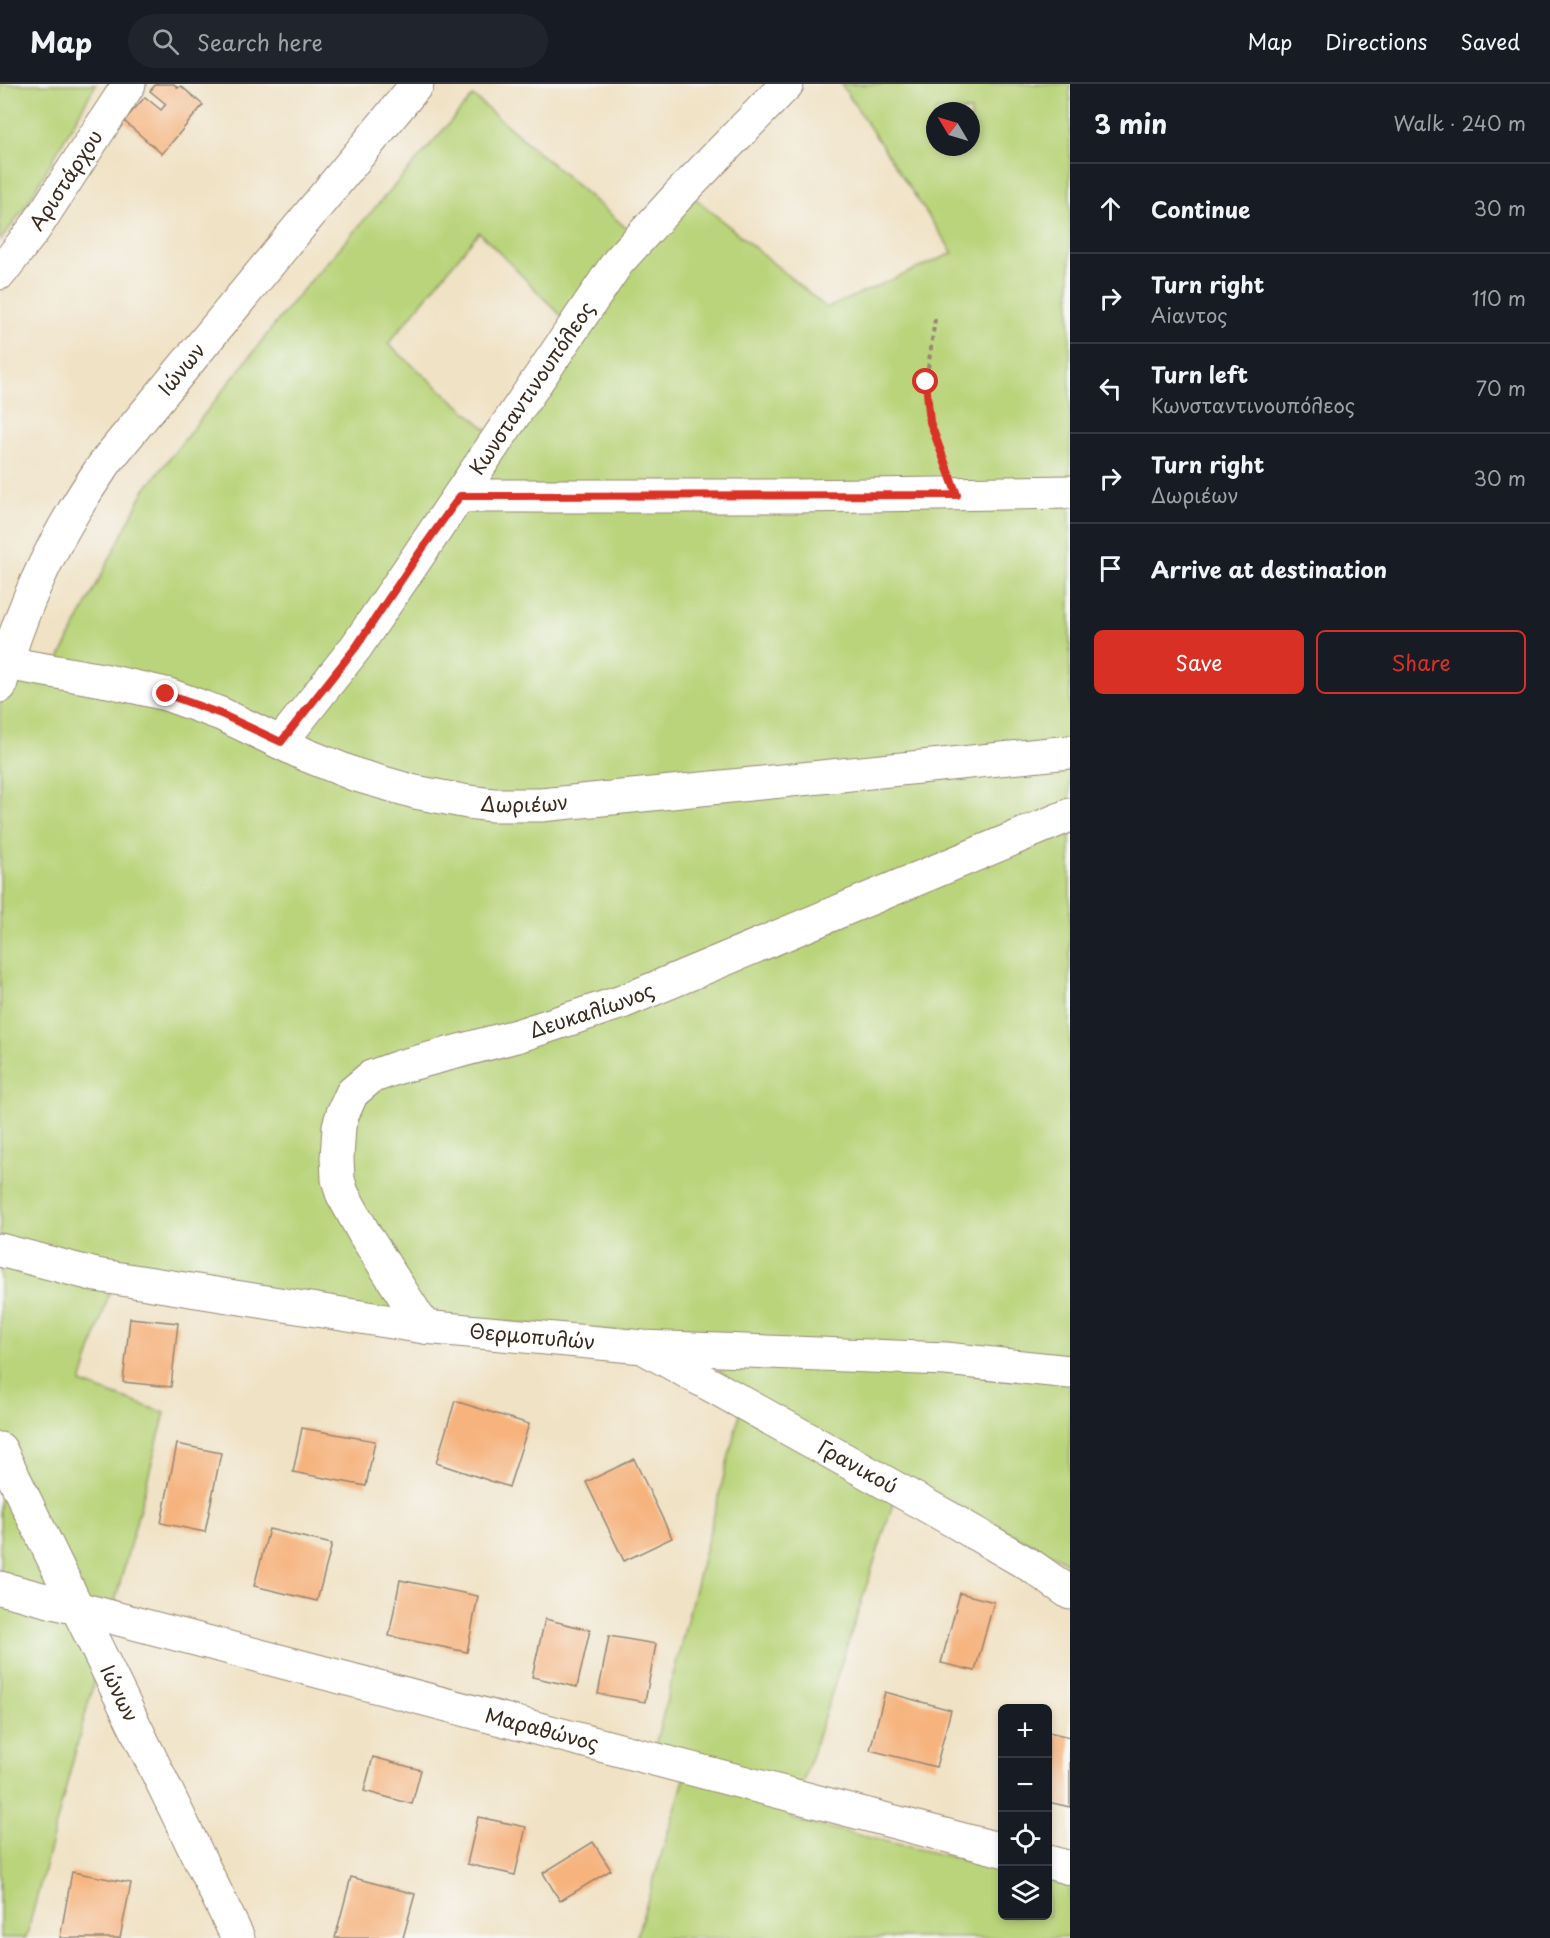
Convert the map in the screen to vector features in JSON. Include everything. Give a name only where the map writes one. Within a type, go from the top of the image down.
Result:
[{"type":"street","name":"Αριστάρχου","points":[[0,273],[35,228],[129,84]]},
{"type":"street","name":"Ιώνων","points":[[2,670],[46,560],[65,524],[108,459],[417,84]]},
{"type":"street","name":"Κωνσταντινουπόλεος","points":[[281,742],[356,647],[618,262],[686,188],[788,84]]},
{"type":"street","points":[[460,496],[957,495],[1070,492]]},
{"type":"street","name":"Δωριέων","points":[[2,670],[108,681],[166,694],[221,714],[333,766],[386,784],[468,802],[514,806],[1070,752]]},
{"type":"street","name":"Δευκαλίωνος","points":[[424,1327],[365,1235],[342,1193],[339,1179],[337,1158],[339,1126],[352,1093],[371,1077],[399,1067],[520,1035],[622,1002],[1070,815]]},
{"type":"street","name":"Θερμοπυλών","points":[[0,1250],[96,1275],[424,1327],[643,1347],[946,1359],[1070,1372]]},
{"type":"street","name":"Γρανικού","points":[[643,1347],[946,1517],[1032,1567],[1070,1593]]},
{"type":"street","name":"Ιώνων","points":[[0,1449],[238,1938]]},
{"type":"street","name":"Μαραθώνος","points":[[0,1588],[998,1849]]},
{"type":"street","points":[[1052,1863],[1070,1868]]},
{"type":"path","points":[[935,320],[926,382],[930,422],[957,495]]},
{"type":"green space","points":[[0,84],[96,84],[24,209],[0,241]]},
{"type":"green space","points":[[841,84],[1070,84],[1070,1564],[902,1476],[791,1819],[998,1868],[998,1920],[1052,1920],[1052,1881],[1070,1885],[1070,1938],[636,1938],[690,1760],[654,1750],[745,1393],[677,1335],[395,1315],[118,1265],[81,1383],[165,1413],[26,1938],[0,1938],[0,658],[59,659],[144,491],[294,300],[473,96],[638,238],[696,199],[827,308],[953,253]],"holes":[[[479,232],[585,340],[507,447],[388,344]]]},
{"type":"building","points":[[156,84],[174,84],[178,88],[181,86],[203,105],[162,154],[124,121],[145,97],[161,110],[166,104],[150,91]]},
{"type":"building","points":[[130,1318],[178,1323],[171,1387],[123,1382]]},
{"type":"building","points":[[455,1401],[529,1424],[509,1487],[436,1463]]},
{"type":"building","points":[[302,1428],[375,1441],[366,1486],[293,1472]]},
{"type":"building","points":[[177,1444],[221,1453],[205,1532],[161,1523]]},
{"type":"building","points":[[634,1459],[672,1538],[624,1561],[586,1482]]},
{"type":"building","points":[[269,1529],[332,1544],[317,1601],[254,1586]]},
{"type":"building","points":[[400,1580],[478,1596],[467,1652],[389,1636]]},
{"type":"building","points":[[960,1593],[994,1602],[975,1671],[941,1663]]},
{"type":"building","points":[[545,1619],[590,1630],[577,1687],[532,1677]]},
{"type":"building","points":[[609,1636],[656,1644],[645,1702],[598,1694]]},
{"type":"building","points":[[885,1692],[951,1710],[936,1767],[870,1750]]},
{"type":"building","points":[[1052,1733],[1070,1737],[1070,1807],[1052,1803]]},
{"type":"building","points":[[373,1757],[421,1770],[412,1804],[364,1791]]},
{"type":"building","points":[[478,1817],[526,1827],[515,1875],[467,1864]]},
{"type":"building","points":[[593,1842],[611,1870],[560,1901],[543,1873]]},
{"type":"building","points":[[72,1872],[131,1883],[120,1938],[60,1938]]},
{"type":"building","points":[[351,1877],[415,1894],[403,1938],[335,1938]]},
{"type":"route","points":[[166,694],[243,723],[281,742],[356,647],[460,496],[957,495],[930,422],[926,382]]}]
